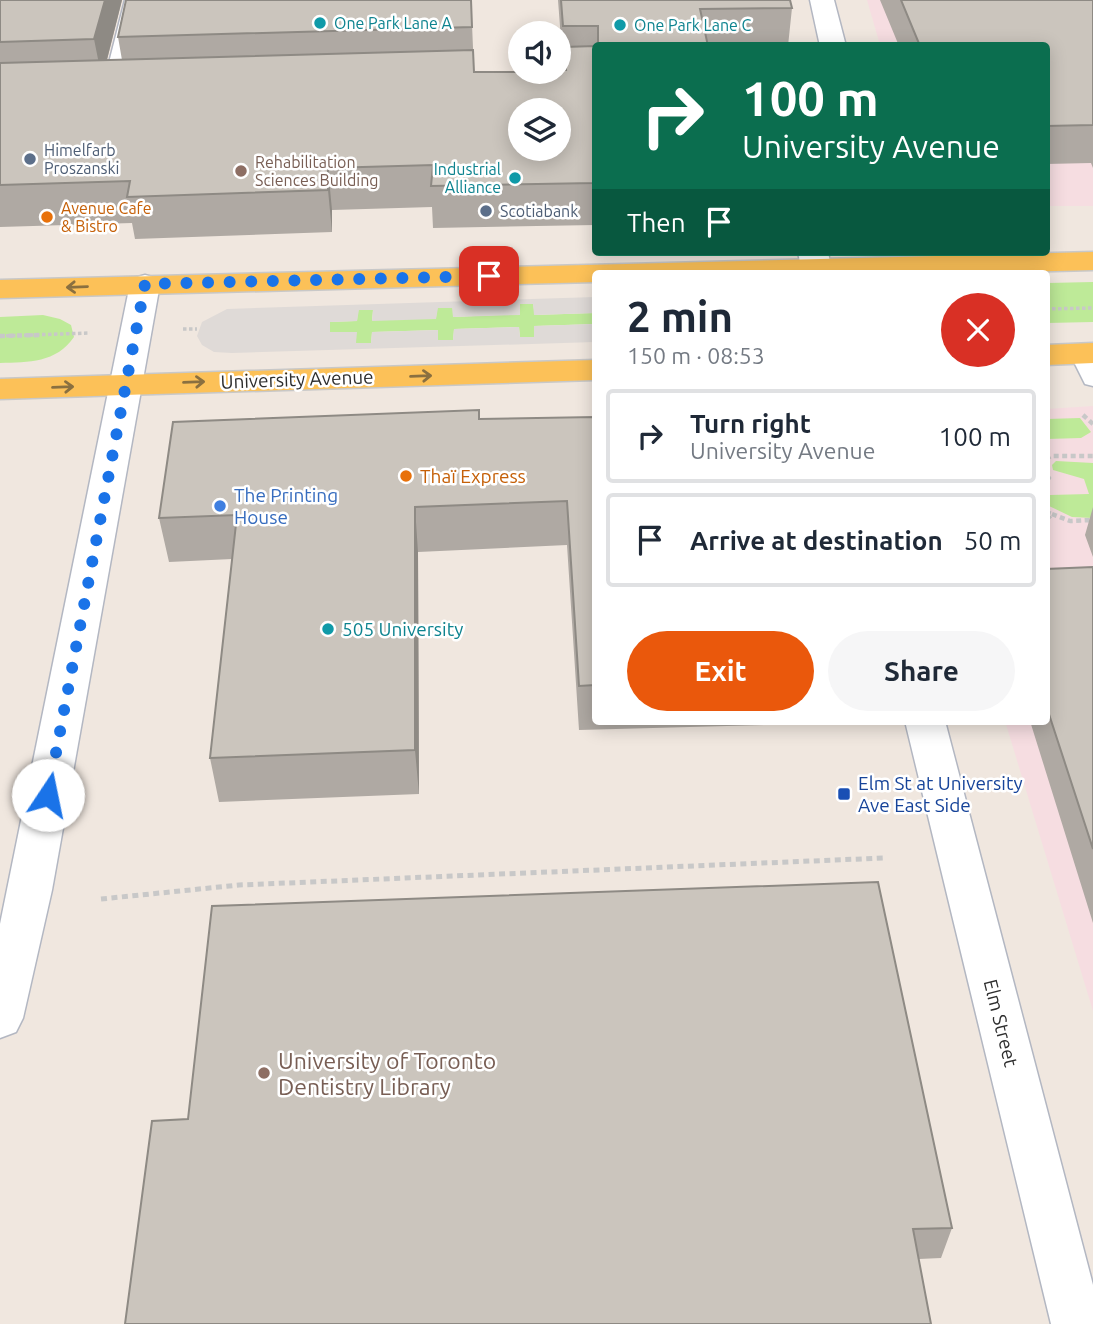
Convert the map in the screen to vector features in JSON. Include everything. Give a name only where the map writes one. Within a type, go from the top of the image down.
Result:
[{"type":"main road","points":[[674,270],[815,264],[1093,261]]},
{"type":"main road","points":[[0,289],[592,273]]},
{"type":"main road","points":[[1050,356],[1089,362]]},
{"type":"main road","name":"University Avenue","points":[[0,389],[592,370]]},
{"type":"street","points":[[822,0],[832,42]]},
{"type":"street","points":[[83,90],[138,89]]},
{"type":"street","points":[[0,1018],[15,890],[126,384],[145,284]]},
{"type":"street","name":"Elm Street","points":[[927,725],[1077,1324]]},
{"type":"lane","points":[[111,90],[133,0]]},
{"type":"path","points":[[1050,309],[1093,308]]},
{"type":"path","points":[[1050,457],[1093,456]]},
{"type":"path","points":[[1050,513],[1070,521],[1093,520]]},
{"type":"path","points":[[101,899],[239,886],[883,858]]},
{"type":"shaded area","points":[[867,0],[1093,0],[1093,206],[1050,206],[1050,42],[879,42]]},
{"type":"shaded area","points":[[592,297],[592,313],[534,315],[533,304],[520,304],[520,315],[453,317],[452,308],[438,308],[436,319],[372,321],[373,310],[359,310],[357,321],[330,322],[330,332],[357,332],[356,343],[371,343],[372,332],[438,330],[438,340],[453,340],[454,329],[519,327],[520,337],[534,337],[534,326],[592,324],[592,342],[214,352],[202,345],[197,336],[202,322],[227,309]]},
{"type":"shaded area","points":[[1093,406],[1093,1011],[1006,725],[1050,725],[1050,409]]},
{"type":"green space","points":[[1093,282],[1093,322],[1050,323],[1050,283]]},
{"type":"green space","points":[[519,304],[533,304],[535,315],[592,313],[592,324],[534,326],[534,337],[520,337],[519,327],[454,329],[453,340],[437,340],[438,330],[372,332],[371,343],[356,343],[329,333],[330,322],[357,321],[358,310],[373,310],[372,320],[436,318],[437,308],[453,307],[453,317],[520,314]]},
{"type":"green space","points":[[43,315],[71,325],[74,337],[67,346],[41,359],[0,363],[0,317]]},
{"type":"green space","points":[[1080,418],[1091,432],[1081,438],[1050,439],[1050,419]]},
{"type":"green space","points":[[1056,461],[1093,463],[1093,518],[1072,517],[1050,506],[1050,495],[1089,494],[1084,479],[1053,470],[1052,465]]},
{"type":"building","points":[[0,0],[105,0],[94,39],[0,42]]},
{"type":"building","name":"One Park Lane A","points":[[126,0],[471,0],[472,27],[118,37]]},
{"type":"building","name":"One Park Lane C","points":[[561,0],[790,0],[792,8],[700,9],[707,42],[598,42],[598,26],[571,26],[571,21],[563,21]]},
{"type":"building","points":[[901,0],[1093,0],[1093,125],[1050,126],[1050,42],[918,42]]},
{"type":"building","points":[[592,46],[592,183],[431,186],[433,165],[328,168],[328,190],[127,197],[130,181],[0,185],[0,63],[473,50],[474,72],[508,72],[508,84],[571,84],[571,47]]},
{"type":"building","points":[[479,410],[479,419],[592,417],[592,685],[579,686],[567,501],[415,507],[415,750],[210,758],[237,515],[159,518],[173,422]]},
{"type":"building","points":[[1093,567],[1093,849],[1050,717],[1050,569]]},
{"type":"building","points":[[878,882],[952,1228],[913,1229],[931,1324],[125,1324],[152,1121],[188,1119],[212,906]]},
{"type":"place","name":"One Park Lane A","points":[[320,23]]},
{"type":"place","name":"One Park Lane C","points":[[620,25]]},
{"type":"place","name":"Himelfarb Proszanski","points":[[30,159]]},
{"type":"place","name":"Rehabilitation Sciences Building","points":[[241,171]]},
{"type":"place","name":"Industrial Alliance","points":[[515,178]]},
{"type":"place","name":"Scotiabank","points":[[486,211]]},
{"type":"place","name":"Avenue Cafe & Bistro","points":[[47,217]]},
{"type":"place","name":"Thaï Express","points":[[406,476]]},
{"type":"place","name":"The Printing House","points":[[220,506]]},
{"type":"place","name":"505 University","points":[[328,629]]},
{"type":"place","name":"Elm St at University Ave East Side","points":[[844,794]]},
{"type":"place","name":"University of Toronto Dentistry Library","points":[[264,1073]]},
{"type":"route","points":[[48,795],[145,284],[489,276]]}]
